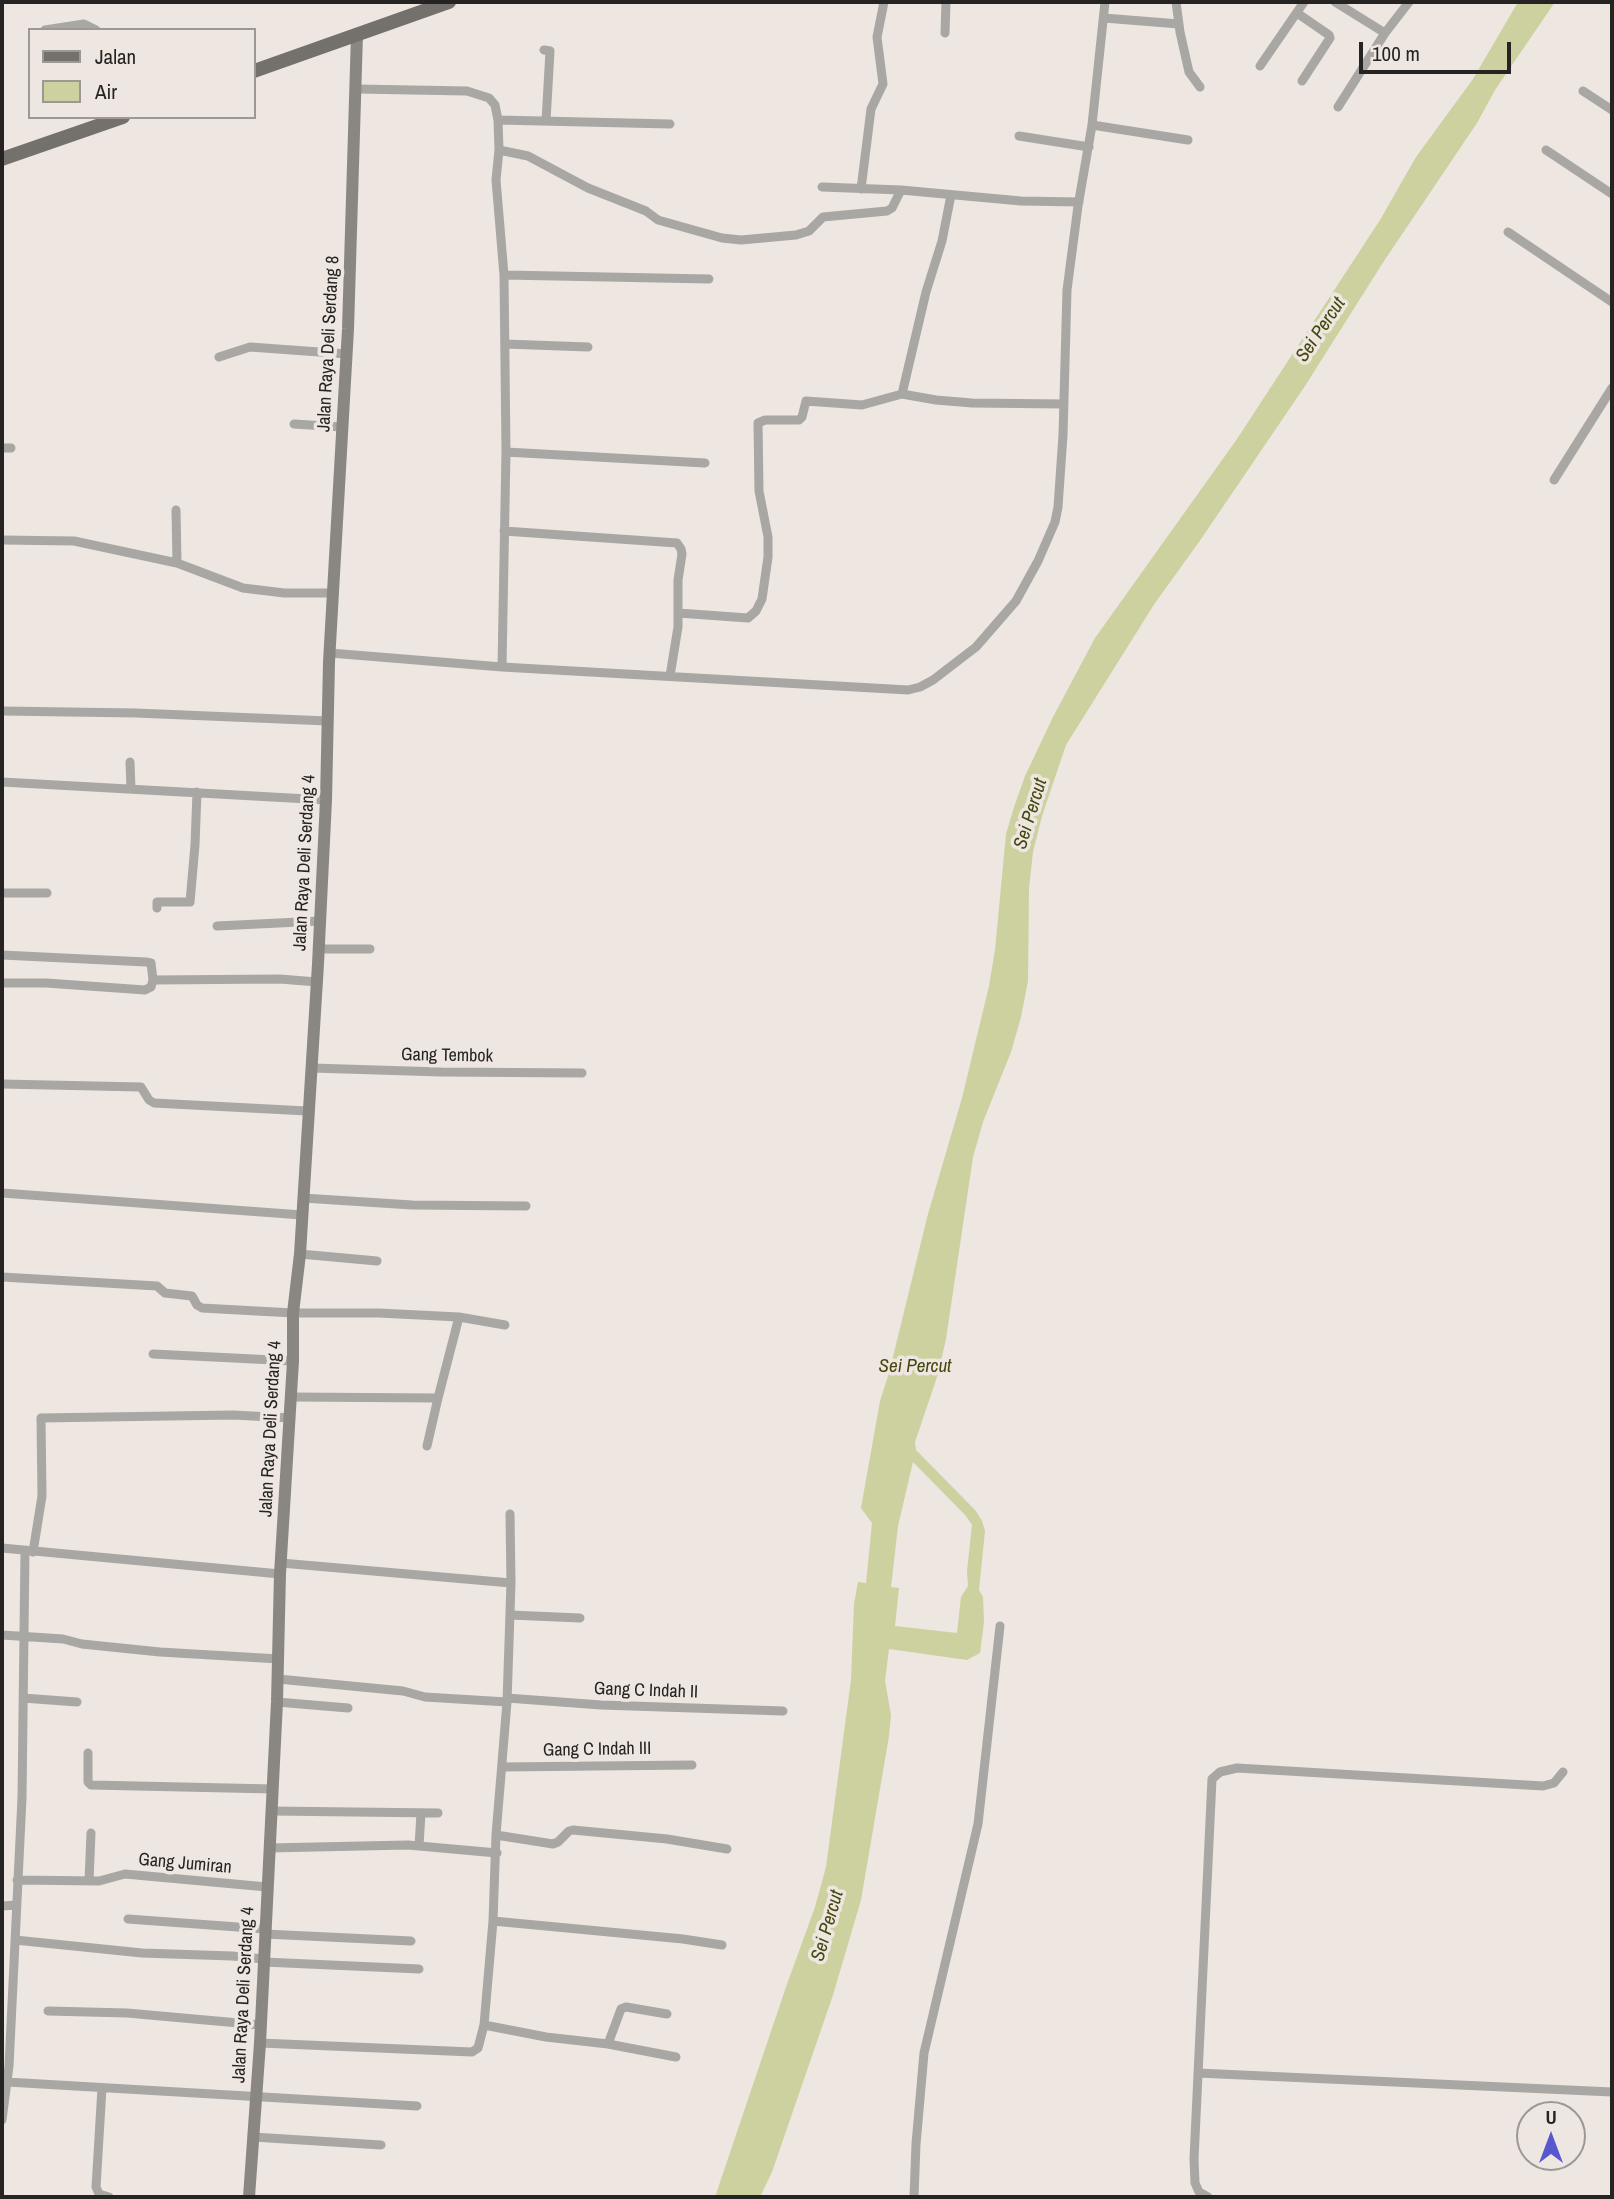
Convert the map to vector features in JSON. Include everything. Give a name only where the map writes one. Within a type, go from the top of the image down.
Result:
[{"type":"main road","points":[[256,70],[449,2]]},
{"type":"main road","points":[[2,159],[117,119]]},
{"type":"street","points":[[861,189],[871,109],[883,83],[877,37],[884,2]]},
{"type":"street","points":[[945,33],[946,2]]},
{"type":"street","points":[[330,656],[908,690],[933,680],[976,647],[1016,601],[1038,561],[1055,522],[1058,507],[1067,290],[1093,125],[1105,2]]},
{"type":"street","points":[[1176,2],[1189,72],[1200,87]]},
{"type":"street","points":[[1260,66],[1304,2]]},
{"type":"street","points":[[1335,2],[1385,33]]},
{"type":"street","points":[[1338,107],[1385,33],[1409,2]]},
{"type":"street","points":[[1297,13],[1330,38],[1302,81]]},
{"type":"street","points":[[1104,18],[1180,24]]},
{"type":"street","points":[[58,28],[84,24],[92,28]]},
{"type":"street","name":"Jalan Raya Deli Serdang 8","points":[[330,656],[346,354],[357,34]]},
{"type":"street","points":[[544,50],[550,51],[546,121]]},
{"type":"street","points":[[357,89],[467,92],[493,101],[498,120],[496,180],[504,275],[506,452],[502,667]]},
{"type":"street","points":[[1583,91],[1612,110]]},
{"type":"street","points":[[498,120],[670,124]]},
{"type":"street","points":[[1093,125],[1188,140]]},
{"type":"street","points":[[1020,136],[1088,147]]},
{"type":"street","points":[[499,150],[528,156],[588,188],[646,211],[658,219],[722,238],[740,240],[796,235],[809,231],[823,217],[890,211],[901,190]]},
{"type":"street","points":[[1546,150],[1612,194]]},
{"type":"street","points":[[822,187],[1079,202]]},
{"type":"street","points":[[902,394],[926,292],[942,241],[951,195]]},
{"type":"street","points":[[1508,232],[1612,302]]},
{"type":"street","points":[[504,275],[709,279]]},
{"type":"street","points":[[505,344],[588,347]]},
{"type":"street","points":[[219,357],[250,347],[346,354]]},
{"type":"street","points":[[1554,480],[1612,388]]},
{"type":"street","points":[[678,613],[748,618],[756,611],[762,599],[768,537],[759,491],[758,423],[765,420],[799,420],[806,401],[862,405],[902,394],[972,403],[1063,404]]},
{"type":"street","points":[[294,424],[342,427]]},
{"type":"street","points":[[506,452],[705,463]]},
{"type":"street","points":[[176,510],[177,563]]},
{"type":"street","points":[[504,531],[677,543],[682,554],[678,580],[678,627],[670,676]]},
{"type":"street","points":[[2,540],[74,541],[177,563],[243,588],[284,593],[334,593]]},
{"type":"street","name":"Jalan Raya Deli Serdang 4","points":[[249,2197],[261,2025],[279,1659],[280,1569],[293,1361],[293,1313],[300,1254],[319,949],[330,656]]},
{"type":"street","points":[[2,711],[136,713],[328,721]]},
{"type":"street","points":[[130,762],[131,789]]},
{"type":"street","points":[[2,782],[326,800]]},
{"type":"street","points":[[157,908],[157,902],[190,902],[197,792]]},
{"type":"street","points":[[2,893],[47,893]]},
{"type":"street","points":[[217,926],[320,921]]},
{"type":"street","points":[[319,949],[370,949]]},
{"type":"street","points":[[2,955],[146,962],[151,963],[153,979],[151,987],[145,990],[46,983],[2,983]]},
{"type":"street","points":[[153,979],[280,978],[317,982]]},
{"type":"street","name":"Gang Tembok","points":[[312,1068],[582,1073]]},
{"type":"street","points":[[2,1084],[141,1087],[154,1103],[307,1111]]},
{"type":"street","points":[[2,1193],[302,1215]]},
{"type":"street","points":[[303,1198],[412,1205],[526,1206]]},
{"type":"street","points":[[300,1254],[377,1261]]},
{"type":"street","points":[[2,1277],[157,1286],[165,1293],[192,1296],[202,1308],[459,1317],[505,1325]]},
{"type":"street","points":[[427,1446],[459,1317]]},
{"type":"street","points":[[153,1354],[293,1361]]},
{"type":"street","points":[[291,1396],[438,1398]]},
{"type":"street","points":[[2,2120],[7,2082],[22,1798],[24,1636],[29,1551],[41,1496],[41,1418],[233,1415],[290,1418]]},
{"type":"street","points":[[260,2043],[472,2052],[478,2048],[484,2025],[493,1921],[496,1835],[507,1700],[511,1583],[510,1514]]},
{"type":"street","points":[[2,1548],[511,1583]]},
{"type":"street","points":[[510,1615],[580,1618]]},
{"type":"street","points":[[914,2197],[924,2053],[978,1824],[1000,1626]]},
{"type":"street","points":[[2,1635],[160,1652],[279,1659]]},
{"type":"street","name":"Gang C Indah II","points":[[278,1679],[403,1691],[425,1697],[783,1711]]},
{"type":"street","points":[[23,1698],[77,1702]]},
{"type":"street","points":[[277,1702],[348,1708]]},
{"type":"street","points":[[88,1753],[88,1782],[91,1785],[272,1789]]},
{"type":"street","name":"Gang C Indah III","points":[[502,1767],[692,1765]]},
{"type":"street","points":[[1208,2197],[1199,2192],[1195,2183],[1194,2159],[1212,1779],[1220,1772],[1237,1768],[1543,1786],[1554,1783],[1563,1772]]},
{"type":"street","points":[[271,1811],[438,1813]]},
{"type":"street","points":[[419,1846],[421,1813]]},
{"type":"street","points":[[496,1835],[553,1844],[573,1830],[667,1839],[727,1849]]},
{"type":"street","points":[[89,1881],[91,1833]]},
{"type":"street","points":[[269,1848],[419,1846],[497,1853]]},
{"type":"street","name":"Gang Jumiran","points":[[16,1880],[99,1881],[125,1874],[267,1886]]},
{"type":"street","points":[[2,1906],[16,1905]]},
{"type":"street","points":[[128,1919],[411,1941]]},
{"type":"street","points":[[493,1921],[722,1945]]},
{"type":"street","points":[[15,1940],[142,1954],[232,1956],[419,1969]]},
{"type":"street","points":[[2,1971],[13,1972]]},
{"type":"street","points":[[608,2044],[623,2008],[667,2014]]},
{"type":"street","points":[[48,2011],[127,2013],[261,2025]]},
{"type":"street","points":[[484,2025],[676,2057]]},
{"type":"street","points":[[1198,2073],[1612,2092]]},
{"type":"street","points":[[7,2082],[417,2106]]},
{"type":"street","points":[[102,2088],[96,2187],[99,2193],[109,2197]]},
{"type":"street","points":[[253,2137],[381,2145]]},
{"type":"water","name":"Sei Percut","points":[[1518,2],[1555,2],[1495,90],[1477,123],[1384,261],[1305,386],[1155,603],[1066,745],[1033,852],[1029,888],[1028,981],[1021,1017],[973,1157],[946,1339],[938,1374],[915,1442],[916,1450],[976,1511],[982,1521],[985,1531],[979,1590],[983,1597],[984,1622],[980,1653],[967,1660],[889,1649],[885,1681],[891,1715],[889,1736],[861,1900],[833,1995],[772,2172],[760,2197],[715,2197],[815,1907],[826,1867],[851,1680],[854,1604],[858,1582],[866,1583],[872,1523],[861,1508],[880,1401],[928,1214],[962,1098],[989,986],[1006,834],[1025,776],[1095,638],[1237,439],[1380,220],[1416,157],[1473,79]],"holes":[[[913,1462],[972,1525],[968,1586],[961,1597],[957,1633],[895,1626],[899,1588],[891,1587],[898,1526]]]}]
